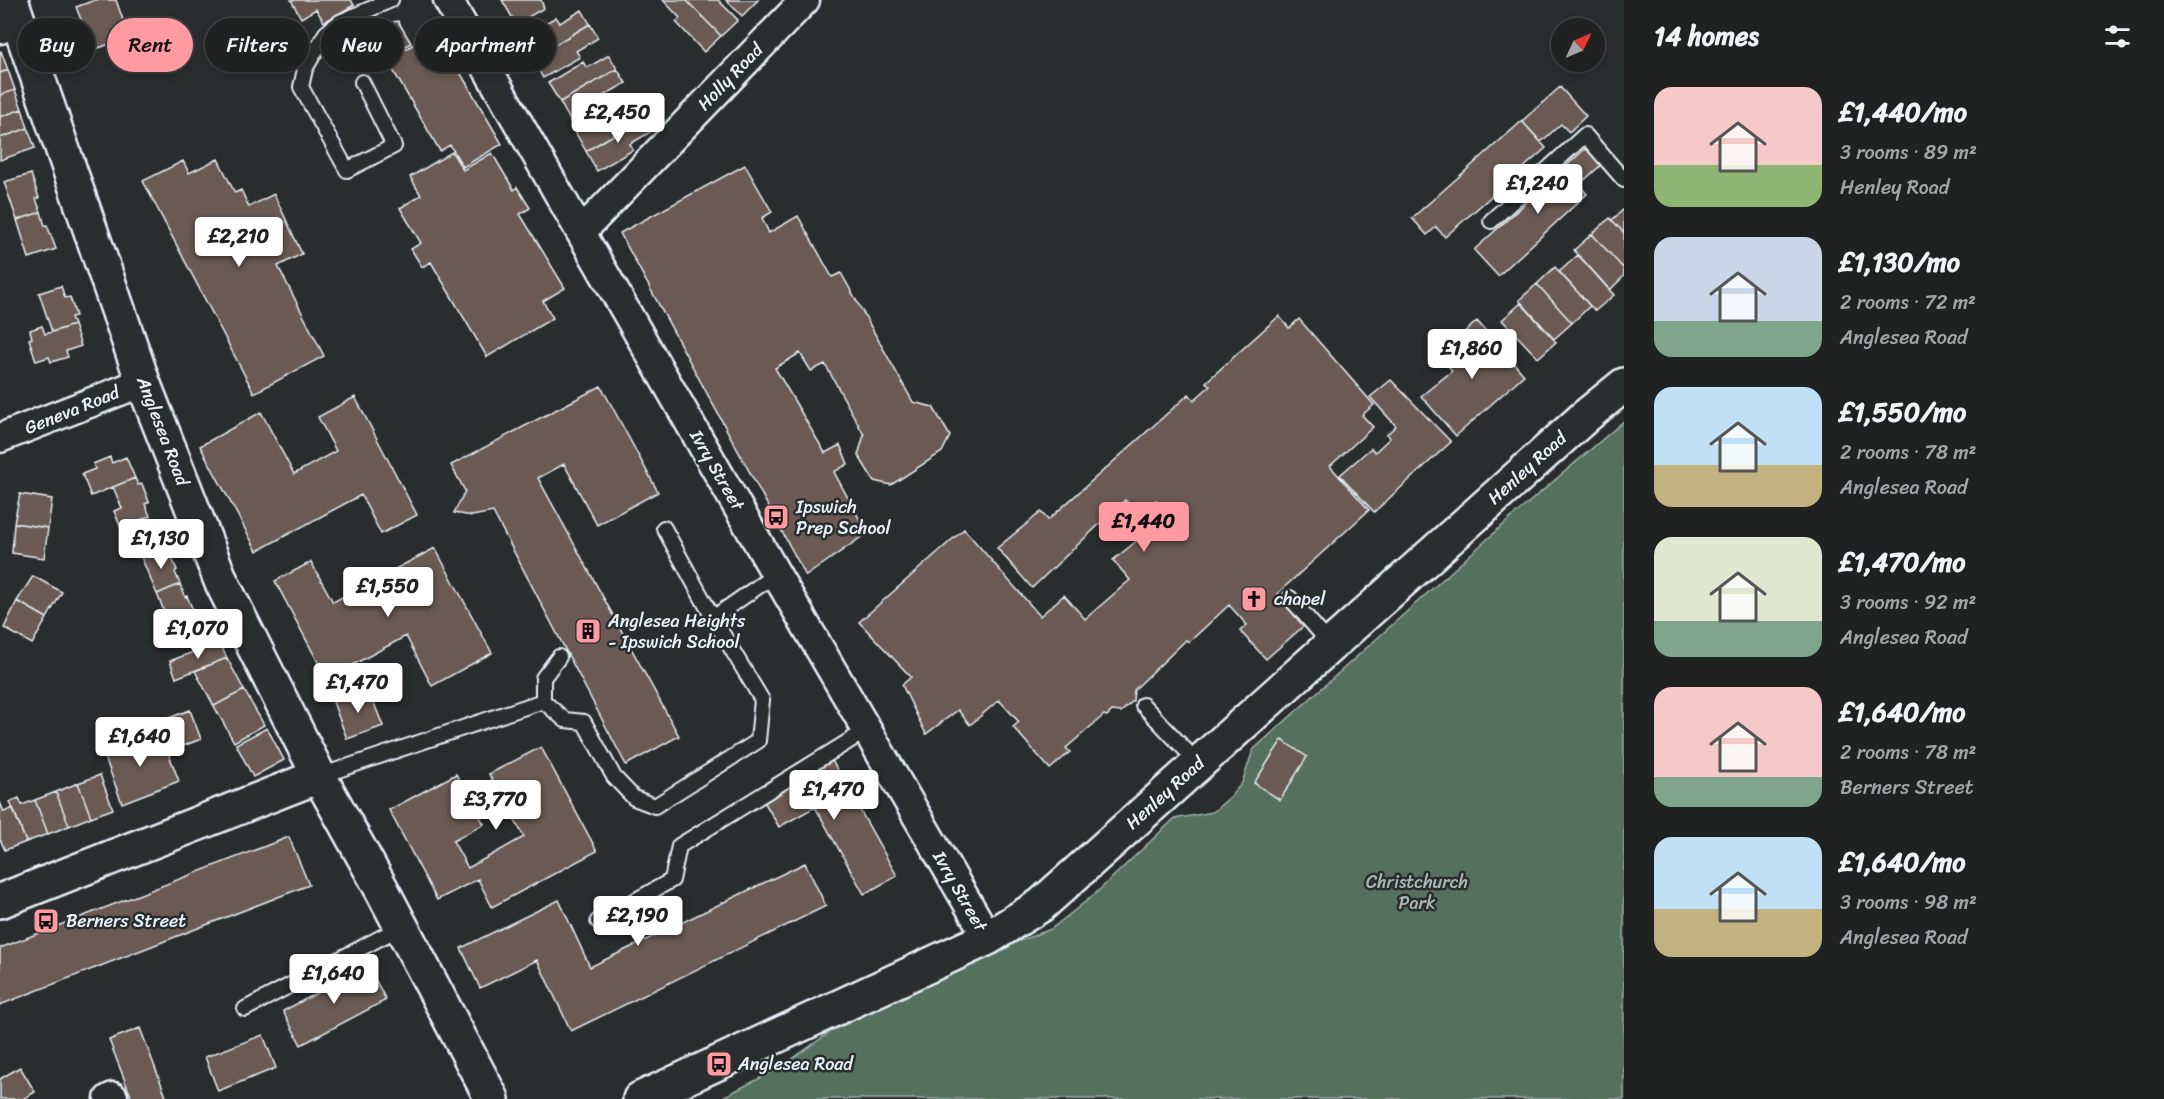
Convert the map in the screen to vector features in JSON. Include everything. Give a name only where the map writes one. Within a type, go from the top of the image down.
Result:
[{"type":"street","name":"Ivry Street","points":[[448,0],[988,939]]},
{"type":"street","name":"Holly Road","points":[[581,232],[805,0]]},
{"type":"street","name":"Anglesea Road","points":[[10,17],[143,382],[221,581],[319,776],[492,1099]]},
{"type":"street","name":"Geneva Road","points":[[0,438],[143,382]]},
{"type":"street","name":"Henley Road","points":[[640,1099],[988,939],[1041,905],[1587,415],[1624,385]]},
{"type":"street","points":[[0,901],[319,776]]},
{"type":"lane","points":[[362,82],[394,146],[347,170],[301,87],[305,69],[326,33],[340,22],[391,0]]},
{"type":"lane","points":[[1491,221],[1585,135],[1624,180]]},
{"type":"lane","points":[[559,657],[543,678],[543,701],[565,720],[584,722],[614,777],[634,798],[655,806],[758,741],[762,700],[713,618],[664,528]]},
{"type":"lane","points":[[713,618],[776,573]]},
{"type":"lane","points":[[1290,598],[1332,645]]},
{"type":"lane","points":[[319,776],[543,701]]},
{"type":"lane","points":[[1143,705],[1198,763]]},
{"type":"lane","points":[[598,921],[672,880],[679,846],[867,730]]},
{"type":"lane","points":[[245,1009],[401,927]]},
{"type":"green space","name":"Christchurch Park","points":[[1624,421],[1624,1099],[719,1099],[778,1069],[888,991],[1051,929],[1095,894],[1174,819],[1213,812],[1242,783],[1253,750],[1513,516]]},
{"type":"building","points":[[95,0],[116,0],[122,18],[107,18],[107,45],[95,49],[95,18],[80,18],[76,7]]},
{"type":"building","points":[[291,0],[351,0],[354,5],[331,18],[322,18],[316,9],[301,18]]},
{"type":"building","points":[[502,0],[541,0],[544,8],[526,18],[512,18]]},
{"type":"building","points":[[663,0],[686,0],[721,36],[704,52],[676,22],[680,18]]},
{"type":"building","points":[[686,0],[718,0],[738,20],[721,36]]},
{"type":"building","points":[[726,0],[758,0],[742,16]]},
{"type":"building","points":[[582,10],[590,24],[556,44],[554,18],[556,17],[560,23]]},
{"type":"building","points":[[590,24],[598,38],[576,51],[580,57],[556,71],[556,44]]},
{"type":"building","points":[[403,29],[411,43],[403,47]]},
{"type":"building","points":[[415,43],[415,72],[460,72],[502,144],[463,167],[450,145],[440,151],[394,72],[403,72],[403,51]]},
{"type":"building","points":[[0,52],[8,70],[0,73]]},
{"type":"building","points":[[609,55],[617,69],[560,102],[548,83],[583,62],[587,68]]},
{"type":"building","points":[[617,69],[626,83],[603,96],[607,102],[571,122],[560,102]]},
{"type":"building","points":[[8,70],[15,90],[0,95],[0,73]]},
{"type":"building","points":[[540,72],[554,72],[543,78]]},
{"type":"building","points":[[1560,87],[1586,116],[1569,132],[1561,124],[1541,142],[1522,121]]},
{"type":"building","points":[[15,90],[22,109],[0,117],[0,95]]},
{"type":"building","points":[[636,103],[644,117],[586,151],[574,130],[610,110],[614,116]]},
{"type":"building","points":[[22,109],[28,128],[0,138],[0,117]]},
{"type":"building","points":[[644,117],[652,131],[630,144],[633,150],[597,171],[586,151]]},
{"type":"building","points":[[1522,121],[1546,148],[1445,237],[1436,227],[1427,235],[1412,218]]},
{"type":"building","points":[[28,128],[35,148],[0,160],[0,138]]},
{"type":"building","points":[[1586,148],[1601,165],[1579,185],[1587,194],[1498,276],[1474,250]]},
{"type":"building","points":[[452,152],[463,170],[492,153],[514,190],[517,187],[530,208],[520,214],[565,288],[543,301],[553,318],[487,357],[431,262],[422,267],[411,249],[421,243],[400,208],[421,195],[410,177]]},
{"type":"building","points":[[218,159],[235,193],[241,190],[249,207],[274,194],[302,254],[278,266],[324,356],[254,393],[143,181],[183,161],[189,173]]},
{"type":"building","points":[[745,165],[772,212],[762,218],[769,233],[798,216],[832,277],[841,273],[913,402],[933,407],[950,436],[942,452],[891,485],[874,481],[858,455],[864,435],[825,364],[811,371],[800,353],[775,368],[825,453],[840,445],[848,464],[834,472],[867,533],[806,576],[620,233]]},
{"type":"building","points":[[31,174],[41,212],[17,220],[4,182]]},
{"type":"building","points":[[1624,209],[1624,233],[1612,220]]},
{"type":"building","points":[[41,212],[56,249],[29,258],[17,220]]},
{"type":"building","points":[[1610,218],[1624,233],[1624,269],[1592,234]]},
{"type":"building","points":[[1592,234],[1624,269],[1624,276],[1610,290],[1574,250]]},
{"type":"building","points":[[1578,255],[1614,295],[1595,311],[1559,272]]},
{"type":"building","points":[[1555,267],[1590,306],[1572,323],[1537,284]]},
{"type":"building","points":[[1537,284],[1572,323],[1554,339],[1519,300]]},
{"type":"building","points":[[61,286],[65,298],[70,297],[76,316],[71,317],[74,325],[52,332],[39,293]]},
{"type":"building","points":[[1521,303],[1556,342],[1538,358],[1502,320]]},
{"type":"building","points":[[1279,316],[1289,328],[1299,319],[1374,405],[1362,415],[1373,427],[1330,466],[1369,510],[1278,593],[1306,624],[1266,659],[1240,631],[1247,625],[1229,605],[1189,642],[1186,640],[1134,690],[1133,701],[1121,712],[1112,711],[1107,716],[1104,715],[1066,748],[1070,752],[1050,769],[1013,727],[1019,722],[999,700],[970,725],[958,710],[926,734],[902,685],[911,677],[859,622],[964,529],[1040,616],[1064,595],[1085,619],[1130,580],[1113,560],[1149,531],[1144,526],[1145,520],[1155,515],[1161,521],[1168,514],[1156,500],[1139,514],[1125,500],[1032,588],[997,548],[1041,512],[1048,520],[1189,394],[1194,400],[1210,386],[1206,382]]},
{"type":"building","points":[[1477,321],[1524,375],[1456,436],[1421,396],[1452,371],[1446,363],[1464,346],[1457,339]]},
{"type":"building","points":[[74,325],[81,346],[66,351],[68,357],[51,362],[49,357],[36,361],[29,339],[32,338],[30,330],[42,326],[45,334]]},
{"type":"building","points":[[1391,380],[1451,442],[1374,512],[1340,475],[1371,448],[1375,452],[1390,438],[1387,434],[1396,426],[1370,397]]},
{"type":"building","name":"Anglesea Heights - Ipswich School","points":[[601,386],[658,492],[597,525],[564,464],[538,478],[679,736],[626,765],[493,512],[472,516],[454,513],[465,491],[451,465]]},
{"type":"building","points":[[355,397],[417,515],[381,534],[361,495],[257,551],[200,446],[261,412],[294,474],[336,451],[318,417]]},
{"type":"building","points":[[110,457],[112,463],[126,457],[135,478],[91,496],[82,474],[95,469],[93,464]]},
{"type":"building","points":[[135,478],[138,485],[142,484],[149,502],[145,504],[150,516],[121,528],[114,511],[122,508],[113,487]]},
{"type":"building","points":[[20,494],[52,499],[48,528],[14,523]]},
{"type":"building","points":[[14,523],[48,528],[44,558],[12,553]]},
{"type":"building","points":[[167,547],[177,570],[175,572],[180,584],[157,594],[141,557]]},
{"type":"building","points":[[435,548],[492,653],[432,686],[406,636],[327,679],[275,581],[311,562],[333,602]]},
{"type":"building","points":[[33,576],[62,592],[47,618],[17,601]]},
{"type":"building","points":[[180,584],[197,620],[172,631],[157,594]]},
{"type":"building","points":[[17,601],[47,618],[32,644],[4,628]]},
{"type":"building","points":[[219,642],[227,658],[176,678],[170,661]]},
{"type":"building","points":[[227,658],[244,690],[214,706],[195,671]]},
{"type":"building","points":[[368,688],[383,726],[347,739],[333,702]]},
{"type":"building","points":[[244,690],[264,725],[234,742],[214,706]]},
{"type":"building","points":[[190,710],[201,739],[173,750],[161,721]]},
{"type":"building","points":[[267,728],[284,760],[253,777],[236,744]]},
{"type":"building","points":[[161,734],[179,781],[122,803],[101,747],[116,741],[120,750]]},
{"type":"building","points":[[1282,740],[1307,757],[1280,800],[1254,783]]},
{"type":"building","points":[[541,747],[597,851],[492,907],[478,879],[437,900],[389,810],[456,774],[484,824],[453,841],[468,868],[524,837],[489,774]]},
{"type":"building","points":[[830,757],[897,876],[864,894],[815,807],[779,827],[762,798]]},
{"type":"building","points":[[100,775],[113,809],[91,817],[78,783]]},
{"type":"building","points":[[78,783],[91,817],[69,826],[56,792]]},
{"type":"building","points":[[56,792],[69,826],[48,834],[35,800]]},
{"type":"building","points":[[19,798],[22,805],[35,800],[48,834],[26,842],[10,802]]},
{"type":"building","points":[[0,802],[4,812],[13,808],[26,842],[5,850],[0,839]]},
{"type":"building","points":[[289,837],[309,885],[0,1005],[0,948]]},
{"type":"building","points":[[805,863],[826,906],[571,1031],[537,960],[480,988],[461,948],[559,900],[590,967]]},
{"type":"building","points":[[368,966],[386,1000],[301,1045],[283,1011]]},
{"type":"building","points":[[140,1028],[167,1099],[132,1099],[109,1040]]},
{"type":"building","points":[[263,1035],[276,1068],[218,1091],[205,1057]]},
{"type":"building","points":[[20,1067],[35,1092],[23,1099],[0,1099],[0,1079]]},
{"type":"place","name":"Ipswich Prep School","points":[[776,517]]},
{"type":"place","name":"chapel","points":[[1254,599]]},
{"type":"place","name":"Anglesea Heights - Ipswich School","points":[[588,631]]},
{"type":"place","name":"Berners Street","points":[[46,921]]},
{"type":"place","name":"Anglesea Road","points":[[719,1064]]}]
